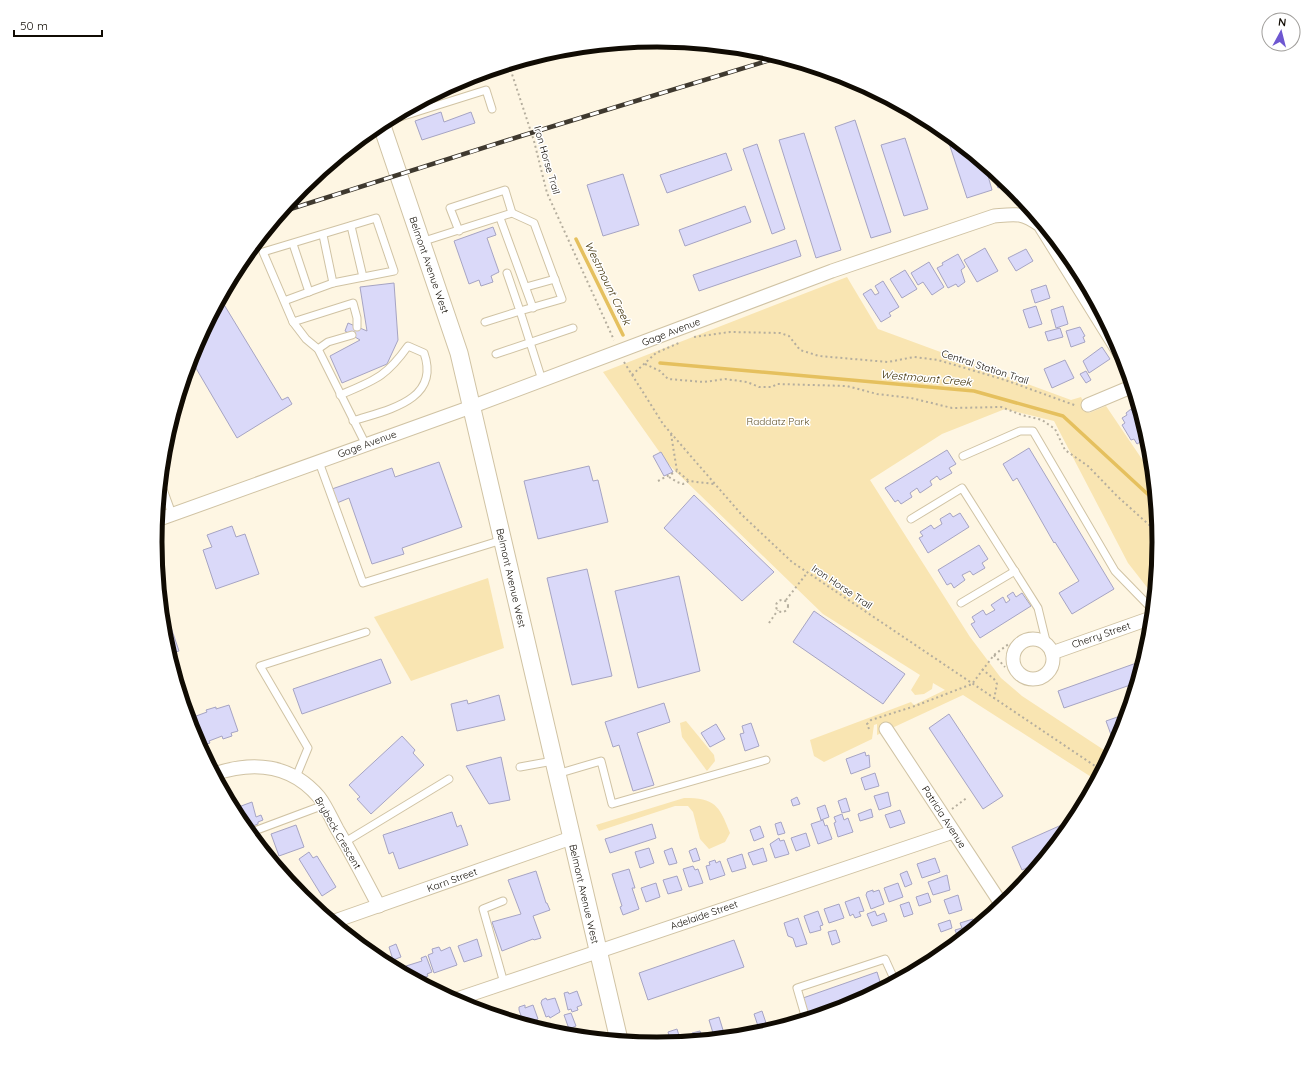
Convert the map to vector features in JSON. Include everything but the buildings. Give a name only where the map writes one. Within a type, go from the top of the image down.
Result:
[{"type":"street","name":"Belmont Avenue West","points":[[383,129],[459,353],[618,1035]]},
{"type":"street","name":"Gage Avenue","points":[[163,518],[471,407],[832,271],[994,216],[1014,214],[1026,216],[1032,220]]},
{"type":"street","name":"Gage Avenue","points":[[1055,250],[1096,315]]},
{"type":"street","points":[[1088,405],[1127,389]]},
{"type":"street","name":"Cherry Street","points":[[1049,649],[1145,620]]},
{"type":"street","name":"Patricia Avenue","points":[[886,729],[999,900]]},
{"type":"street","name":"Brybeck Crescent","points":[[219,772],[252,765],[276,769],[296,777],[311,789],[324,805],[379,906]]},
{"type":"street","name":"Adelaide Street","points":[[463,997],[953,832]]},
{"type":"street","name":"Karn Street","points":[[337,920],[571,838]]},
{"type":"lane","points":[[405,115],[486,90],[492,109]]},
{"type":"lane","points":[[459,230],[450,208],[504,190],[512,213]]},
{"type":"lane","points":[[421,242],[512,213],[534,222],[562,299],[485,322]]},
{"type":"lane","points":[[284,301],[333,283],[394,271],[376,218],[263,252],[284,301],[293,322],[306,339],[318,349],[366,445]]},
{"type":"lane","points":[[500,218],[533,308]]},
{"type":"lane","points":[[351,226],[363,277]]},
{"type":"lane","points":[[323,235],[333,283]]},
{"type":"lane","points":[[293,244],[309,292]]},
{"type":"lane","points":[[507,273],[542,380]]},
{"type":"lane","points":[[526,287],[555,278]]},
{"type":"lane","points":[[293,322],[353,303],[357,318],[357,327]]},
{"type":"lane","points":[[496,354],[573,328]]},
{"type":"lane","points":[[318,349],[328,342],[352,336]]},
{"type":"lane","points":[[340,395],[378,378],[394,365],[408,346],[424,353],[428,364],[425,381],[416,397],[397,406],[353,421]]},
{"type":"lane","points":[[963,456],[1020,431],[1033,431],[1115,571],[1147,604]]},
{"type":"lane","points":[[319,462],[363,583],[502,540]]},
{"type":"lane","points":[[911,519],[962,488],[1038,608],[1049,649]]},
{"type":"lane","points":[[165,493],[172,514]]},
{"type":"lane","points":[[961,603],[1015,571]]},
{"type":"lane","points":[[296,777],[308,748],[260,666],[366,632]]},
{"type":"lane","points":[[520,767],[555,767],[601,761],[612,804],[766,760]]},
{"type":"lane","points":[[345,842],[449,779]]},
{"type":"lane","points":[[255,831],[324,805]]},
{"type":"lane","points":[[503,901],[483,908],[504,983]]},
{"type":"lane","points":[[805,1014],[797,988],[885,959],[893,977]]},
{"type":"path","name":"Iron Horse Trail","points":[[510,69],[534,141],[547,193],[616,344]]},
{"type":"path","name":"Central Station Trail","points":[[692,338],[730,332],[780,333],[789,336],[800,350],[819,356],[888,362],[914,357],[938,360],[1005,380],[1074,406],[1088,405]]},
{"type":"path","points":[[632,375],[646,364],[656,353],[685,340]]},
{"type":"path","name":"Iron Horse Trail","points":[[624,362],[671,432],[741,514],[792,562],[1097,767]]},
{"type":"path","points":[[646,364],[660,371],[668,379],[704,382],[725,379],[747,382],[759,387],[772,387],[777,384],[847,386],[877,394],[911,398],[952,408],[1001,407],[1022,415],[1042,420],[1055,429],[1065,450],[1088,466],[1117,496],[1151,526]]},
{"type":"path","points":[[671,432],[677,471],[689,481]]},
{"type":"path","points":[[658,481],[669,477],[677,471]]},
{"type":"path","points":[[669,477],[683,484],[689,481],[716,484]]},
{"type":"path","points":[[786,600],[807,573]]},
{"type":"path","points":[[778,610],[776,604],[778,600],[786,600]]},
{"type":"path","points":[[778,610],[784,612],[787,610],[789,606],[786,600]]},
{"type":"path","points":[[769,623],[778,610]]},
{"type":"path","points":[[869,729],[867,724],[871,720],[915,706],[972,684],[994,655],[1010,643]]},
{"type":"path","points":[[994,655],[1005,667]]},
{"type":"path","points":[[982,669],[994,679],[997,684],[994,699]]},
{"type":"path","points":[[951,809],[968,797]]},
{"type":"green space","name":"Raddatz Park","points":[[847,277],[878,329],[1071,400],[1081,397],[1089,413],[1106,406],[1145,463],[1152,542],[1149,589],[1128,563],[1054,421],[1005,409],[942,434],[870,480],[970,637],[1001,678],[1022,696],[1105,751],[1092,777],[963,695],[877,735],[877,724],[874,725],[872,739],[824,762],[814,756],[810,740],[911,702],[914,705],[945,690],[933,683],[932,689],[924,694],[915,695],[911,690],[920,675],[823,614],[668,464],[603,372]]},
{"type":"green space","points":[[488,578],[504,648],[411,681],[374,617]]},
{"type":"green space","points":[[686,721],[714,755],[715,761],[707,771],[682,737],[680,723]]},
{"type":"green space","points":[[684,798],[694,798],[709,802],[719,810],[730,833],[725,842],[709,849],[700,839],[693,812],[688,806],[675,806],[599,831],[596,825]]},
{"type":"waterway","name":"Westmount Creek","points":[[576,239],[623,335]]},
{"type":"waterway","name":"Westmount Creek","points":[[660,363],[974,391],[1063,416],[1149,495]]},
{"type":"railway","points":[[290,209],[521,136],[769,60]]}]
